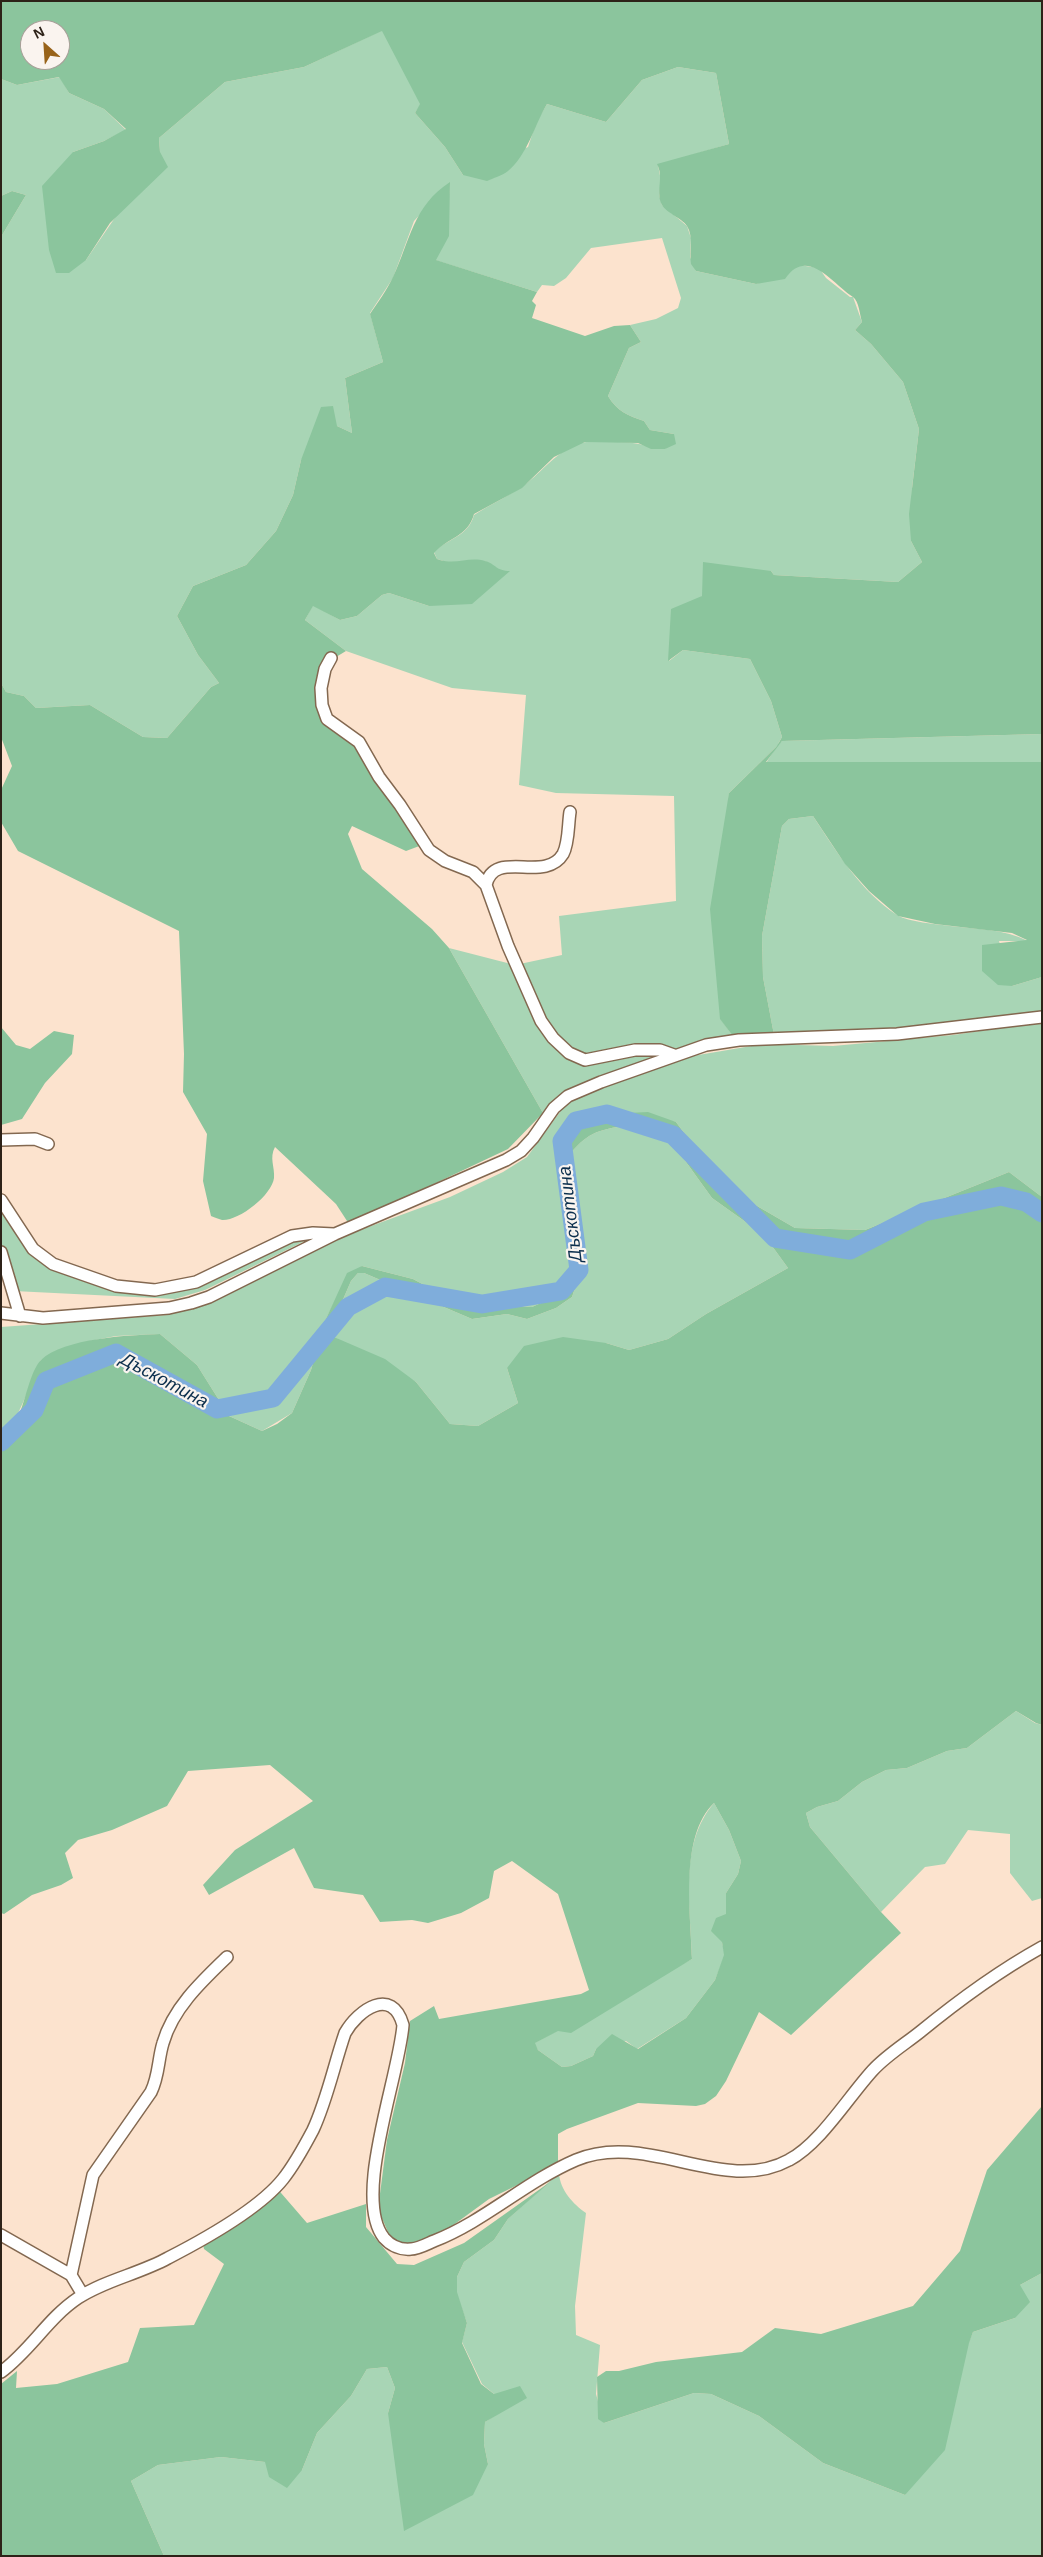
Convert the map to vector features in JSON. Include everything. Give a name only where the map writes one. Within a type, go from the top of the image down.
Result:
[{"type":"street","points":[[331,658],[325,669],[321,688],[322,705],[328,719],[359,742],[378,777],[400,805],[429,850],[444,861],[473,872],[486,885],[508,946],[542,1021],[553,1038],[569,1053],[585,1060],[636,1050],[660,1050],[674,1056]]},
{"type":"street","points":[[486,885],[490,874],[504,866],[539,868],[559,859],[565,850],[570,812]]},
{"type":"street","points":[[1,1313],[43,1318],[169,1308],[209,1297],[336,1234],[506,1160],[521,1151],[533,1138],[554,1108],[568,1096],[601,1082],[706,1045],[739,1040],[896,1034],[1042,1017]]},
{"type":"street","points":[[1,1140],[35,1139],[48,1144]]},
{"type":"street","points":[[1,1200],[24,1238],[42,1257],[72,1272],[116,1286],[155,1290],[196,1282],[292,1236],[313,1233],[336,1234]]},
{"type":"street","points":[[1,1252],[20,1316]]},
{"type":"street","points":[[1,2372],[58,2314],[83,2295],[167,2259],[235,2218],[264,2198],[283,2180],[314,2128],[345,2033],[352,2021],[362,2012],[375,2006],[393,2007],[400,2014],[403,2025],[374,2171],[373,2212],[384,2238],[393,2246],[412,2250],[456,2232],[556,2168],[583,2157],[641,2152],[725,2170],[759,2171],[789,2161],[804,2150],[875,2068],[965,1995],[1003,1969],[1042,1948]]},
{"type":"street","points":[[72,2275],[93,2175],[152,2092],[163,2043],[172,2022],[186,2000],[227,1957]]},
{"type":"street","points":[[1,2235],[72,2275],[83,2295]]},
{"type":"green space","points":[[1,1],[1042,1],[1042,734],[782,741],[766,762],[1042,762],[1042,977],[1012,986],[998,985],[982,971],[982,945],[1027,940],[1012,933],[935,924],[898,916],[869,891],[845,864],[813,816],[789,819],[782,826],[762,936],[763,977],[774,1035],[732,1035],[720,1019],[710,909],[729,793],[777,746],[782,737],[771,701],[750,659],[683,650],[668,661],[671,609],[702,596],[703,562],[771,571],[774,575],[898,582],[922,562],[911,541],[909,514],[919,429],[903,382],[871,344],[855,330],[862,322],[855,299],[828,276],[811,267],[802,266],[793,270],[785,279],[756,284],[696,271],[691,264],[691,240],[687,226],[666,210],[661,203],[659,193],[660,174],[657,164],[729,144],[716,73],[678,67],[642,80],[606,122],[547,104],[526,148],[515,164],[506,173],[487,181],[463,175],[445,147],[415,113],[420,104],[382,31],[304,67],[225,82],[159,138],[160,152],[168,167],[110,223],[86,260],[69,273],[56,273],[49,250],[42,186],[73,152],[104,141],[126,129],[104,109],[69,93],[59,77],[17,85],[1,79]]},
{"type":"green space","points":[[383,30],[421,104],[415,113],[445,147],[463,175],[528,147],[536,123],[547,104],[606,122],[642,80],[678,67],[716,73],[729,144],[658,165],[661,181],[659,195],[662,205],[687,226],[691,238],[690,257],[696,271],[756,284],[789,272],[799,265],[819,268],[826,278],[850,297],[853,297],[862,322],[855,330],[871,344],[903,382],[919,429],[912,488],[911,541],[922,562],[898,582],[774,575],[771,571],[702,596],[669,661],[683,650],[750,659],[771,701],[782,737],[778,744],[782,741],[1042,734],[1042,762],[766,763],[777,746],[729,793],[720,1018],[732,1035],[681,1048],[623,1069],[562,1095],[543,1113],[449,948],[515,965],[562,955],[559,916],[676,901],[674,796],[556,793],[519,785],[526,695],[452,688],[346,651],[305,620],[313,605],[340,620],[357,616],[382,595],[389,593],[429,606],[499,571],[485,561],[450,563],[437,559],[434,552],[462,533],[474,515],[521,487],[568,448],[590,441],[604,441],[635,443],[665,449],[674,434],[650,430],[644,421],[628,415],[619,409],[608,396],[629,348],[641,342],[630,325],[656,319],[678,308],[681,298],[662,238],[591,248],[566,278],[554,286],[542,285],[537,292],[435,260],[448,210],[450,183],[414,221],[393,278],[370,313],[383,362],[345,378],[352,433],[337,426],[301,460],[293,495],[276,531],[246,565],[193,586],[177,616],[198,655],[219,683],[211,687],[167,738],[143,737],[90,705],[36,708],[24,696],[6,692],[1,683],[1,237],[26,195],[12,191],[1,196],[1,79],[17,85],[60,77],[69,93],[104,109],[126,130],[104,141],[73,152],[86,260],[160,152],[159,138],[225,82],[304,67]]},
{"type":"green space","points":[[450,182],[449,236],[436,260],[537,292],[532,301],[536,305],[532,318],[585,336],[614,326],[630,325],[641,342],[629,348],[608,396],[619,409],[628,415],[644,421],[650,430],[674,434],[676,444],[665,449],[651,449],[638,443],[585,442],[554,457],[522,488],[474,514],[467,528],[434,553],[437,559],[444,561],[479,560],[489,562],[499,569],[510,571],[472,604],[429,606],[389,593],[382,595],[357,616],[340,620],[313,606],[305,620],[346,651],[336,657],[321,687],[323,704],[350,738],[422,845],[406,851],[352,826],[348,834],[362,869],[432,929],[449,948],[543,1113],[508,1149],[349,1224],[336,1204],[275,1147],[272,1159],[274,1178],[267,1192],[254,1206],[245,1212],[222,1220],[211,1216],[203,1181],[207,1134],[183,1092],[184,1054],[179,931],[18,851],[1,822],[1,790],[12,766],[1,737],[1,683],[6,692],[24,696],[36,708],[90,705],[143,737],[167,738],[211,687],[219,683],[198,655],[177,616],[193,586],[246,565],[276,531],[293,495],[301,460],[321,407],[333,406],[337,426],[352,433],[345,378],[383,362],[370,314],[391,282],[420,213],[438,191]]},
{"type":"green space","points":[[12,191],[26,195],[1,237],[1,196]]},
{"type":"green space","points":[[813,816],[840,857],[861,883],[884,906],[897,915],[923,922],[1000,932],[1028,941],[999,941],[1012,986],[1042,977],[1042,1013],[971,1023],[774,1035],[763,977],[762,936],[782,826],[789,819]]},
{"type":"green space","points":[[1042,1022],[1042,1197],[1009,1172],[865,1230],[795,1228],[745,1199],[705,1161],[676,1122],[617,1114],[587,1115],[572,1127],[560,1164],[566,1220],[574,1256],[572,1278],[554,1297],[532,1307],[468,1304],[445,1296],[413,1279],[362,1266],[336,1299],[325,1321],[311,1370],[292,1413],[262,1431],[229,1416],[197,1365],[160,1334],[116,1336],[90,1341],[41,1360],[18,1413],[1,1443],[1,1327],[167,1315],[202,1306],[333,1240],[450,1197],[503,1172],[527,1157],[568,1101],[669,1060],[763,1044],[833,1046],[953,1035]]},
{"type":"green space","points":[[1,1027],[16,1045],[30,1049],[54,1031],[74,1035],[72,1054],[45,1083],[22,1119],[1,1125]]},
{"type":"green space","points":[[648,1112],[676,1122],[705,1161],[745,1199],[795,1228],[865,1230],[1009,1172],[1042,1197],[1042,1725],[1016,1711],[967,1748],[947,1751],[907,1768],[886,1770],[862,1782],[838,1801],[817,1807],[806,1813],[810,1827],[901,1933],[791,2035],[759,2012],[726,2081],[716,2096],[705,2104],[696,2106],[638,2103],[567,2129],[558,2134],[558,2165],[489,2199],[426,2245],[407,2251],[391,2239],[378,2209],[387,2140],[405,2063],[410,2021],[434,2006],[439,2019],[581,1994],[589,1990],[558,1894],[512,1861],[494,1871],[489,1898],[461,1913],[428,1923],[412,1920],[380,1922],[363,1895],[314,1888],[294,1848],[209,1895],[203,1885],[235,1850],[313,1801],[270,1765],[188,1771],[167,1806],[112,1830],[78,1840],[65,1853],[73,1878],[61,1885],[32,1895],[4,1914],[1,1913],[1,1443],[21,1411],[31,1379],[41,1360],[51,1353],[81,1342],[132,1335],[160,1334],[197,1365],[229,1416],[262,1431],[277,1424],[292,1413],[311,1370],[325,1321],[347,1273],[362,1266],[413,1279],[445,1296],[468,1304],[532,1307],[554,1297],[572,1278],[574,1256],[566,1220],[560,1164],[561,1132],[587,1115]],"holes":[[[622,1126],[646,1129],[674,1138],[686,1162],[712,1198],[764,1235],[788,1268],[706,1314],[668,1339],[629,1350],[606,1343],[563,1337],[524,1346],[507,1368],[518,1403],[478,1426],[450,1424],[416,1382],[385,1359],[334,1337],[335,1318],[351,1281],[358,1273],[364,1273],[472,1319],[507,1314],[527,1319],[556,1308],[572,1297],[581,1270],[584,1245],[571,1189],[569,1155],[581,1142],[592,1134]],[[714,1803],[729,1830],[741,1861],[738,1874],[726,1893],[726,1914],[716,1918],[711,1931],[722,1942],[724,1955],[715,1980],[686,2018],[638,2049],[612,2034],[596,2049],[593,2056],[571,2066],[562,2067],[538,2050],[535,2043],[558,2031],[571,2033],[692,1959],[689,1898],[691,1855],[703,1818]]]},
{"type":"green space","points":[[622,1126],[646,1129],[674,1138],[686,1162],[712,1198],[764,1235],[788,1268],[706,1314],[668,1339],[629,1350],[606,1343],[507,1368],[518,1403],[478,1426],[450,1424],[416,1382],[334,1337],[335,1318],[351,1281],[358,1273],[364,1273],[472,1319],[507,1314],[527,1319],[556,1308],[572,1297],[581,1270],[584,1245],[571,1189],[569,1155],[581,1142],[592,1134]]},
{"type":"green space","points":[[1,1211],[26,1248],[37,1257],[153,1291],[262,1254],[299,1239],[309,1239],[205,1290],[175,1299],[14,1291],[1,1246]]},
{"type":"green space","points":[[1016,1711],[1035,1723],[1042,1725],[1042,1898],[1032,1901],[1010,1873],[1010,1834],[968,1830],[945,1864],[925,1867],[881,1912],[810,1827],[806,1813],[817,1807],[838,1801],[862,1782],[886,1770],[907,1768],[947,1751],[967,1748]]},
{"type":"green space","points":[[714,1803],[729,1830],[741,1861],[738,1874],[726,1893],[726,1914],[722,1942],[725,1955],[715,1980],[686,2018],[637,2049],[626,2041],[596,2049],[593,2056],[571,2066],[562,2067],[538,2050],[534,2043],[692,1959],[689,1898],[691,1857],[695,1838],[703,1820]]},
{"type":"green space","points":[[1042,2106],[1042,2273],[1020,2285],[1030,2302],[1015,2318],[973,2332],[945,2450],[905,2495],[823,2463],[759,2416],[711,2394],[694,2393],[604,2423],[598,2419],[597,2377],[606,2371],[619,2371],[656,2362],[742,2352],[775,2328],[821,2334],[913,2306],[960,2251],[987,2170]]},
{"type":"green space","points":[[559,2173],[562,2185],[568,2196],[586,2213],[575,2306],[576,2335],[600,2345],[596,2394],[604,2423],[694,2393],[711,2394],[759,2416],[823,2463],[905,2495],[973,2332],[1015,2318],[1020,2285],[1042,2273],[1042,2556],[164,2556],[131,2481],[158,2465],[221,2457],[265,2462],[302,2470],[317,2433],[351,2396],[367,2369],[387,2367],[395,2388],[388,2413],[488,2464],[484,2444],[485,2422],[502,2411],[494,2394],[482,2384],[462,2342],[467,2323],[456,2292],[457,2277],[464,2262],[494,2240],[508,2219]]},
{"type":"green space","points":[[550,2182],[508,2219],[494,2240],[464,2262],[457,2277],[457,2292],[467,2323],[462,2343],[481,2384],[494,2394],[520,2386],[527,2398],[485,2422],[484,2444],[488,2464],[473,2495],[404,2531],[388,2413],[395,2388],[387,2367],[367,2369],[351,2396],[317,2433],[302,2470],[287,2488],[269,2477],[265,2462],[221,2457],[158,2465],[131,2481],[164,2556],[1,2556],[1,2384],[17,2371],[16,2388],[57,2384],[128,2362],[140,2328],[194,2325],[224,2264],[204,2249],[203,2244],[275,2186],[307,2223],[366,2204],[366,2227],[397,2264],[414,2265],[464,2243]]},
{"type":"waterway","name":"Дъскотина","points":[[1,1442],[34,1410],[46,1381],[116,1353],[217,1409],[273,1398],[348,1307],[385,1287],[482,1304],[561,1291],[579,1270],[562,1141],[576,1121],[607,1114],[673,1135],[775,1238],[850,1250],[924,1212],[1001,1196],[1026,1202],[1042,1213]]}]
